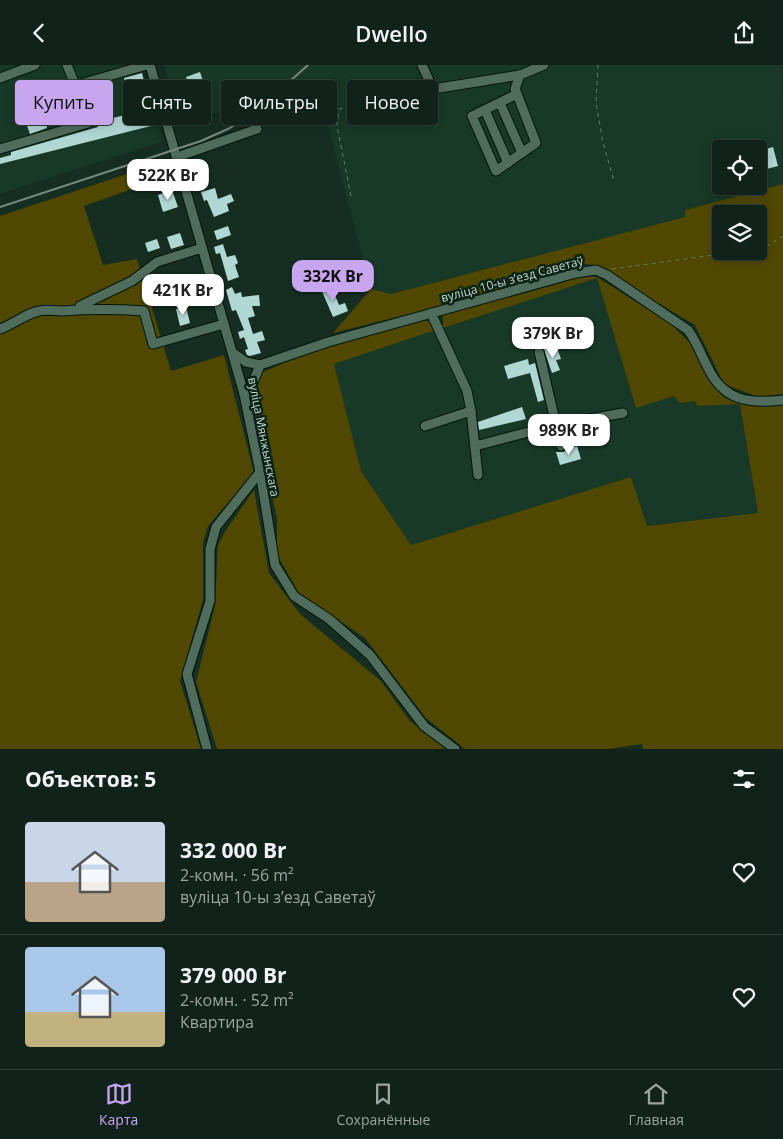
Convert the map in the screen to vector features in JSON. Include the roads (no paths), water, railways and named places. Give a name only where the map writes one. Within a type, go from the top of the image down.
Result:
[{"type":"street","points":[[0,78],[35,65]]},
{"type":"street","points":[[67,65],[74,80]]},
{"type":"street","points":[[94,80],[148,65]]},
{"type":"street","name":"вуліца Мянжынскага","points":[[148,65],[177,157],[244,394],[260,473],[275,565],[294,596],[329,619],[370,655],[424,726],[455,749]]},
{"type":"street","points":[[422,65],[433,89],[520,75],[544,65]]},
{"type":"street","points":[[517,94],[472,117],[496,171],[536,143],[517,94],[515,89],[520,75]]},
{"type":"street","points":[[500,103],[522,153]]},
{"type":"street","points":[[485,110],[508,163]]},
{"type":"street","points":[[0,149],[81,125]]},
{"type":"street","points":[[177,157],[257,129]]},
{"type":"street","points":[[60,311],[84,305],[105,296],[132,281],[157,262],[202,248]]},
{"type":"street","name":"вуліца 10-ы зʼезд Саветаў","points":[[260,365],[328,341],[576,273],[596,270],[607,275],[688,330],[695,339],[717,383],[733,396],[758,403],[783,400]]},
{"type":"street","points":[[0,329],[14,324],[28,314],[41,310],[60,311],[89,308],[144,311],[153,344],[224,324]]},
{"type":"street","points":[[431,313],[467,391],[478,475]]},
{"type":"street","points":[[539,352],[561,446]]},
{"type":"street","points":[[233,353],[246,362],[260,365],[252,385],[244,394]]},
{"type":"street","points":[[426,426],[471,411]]},
{"type":"street","points":[[475,446],[556,425],[623,413]]},
{"type":"street","points":[[207,749],[187,674],[210,601],[210,549],[216,527],[260,473]]},
{"type":"railway","points":[[0,207],[201,141],[230,128],[260,108],[308,65]]}]
